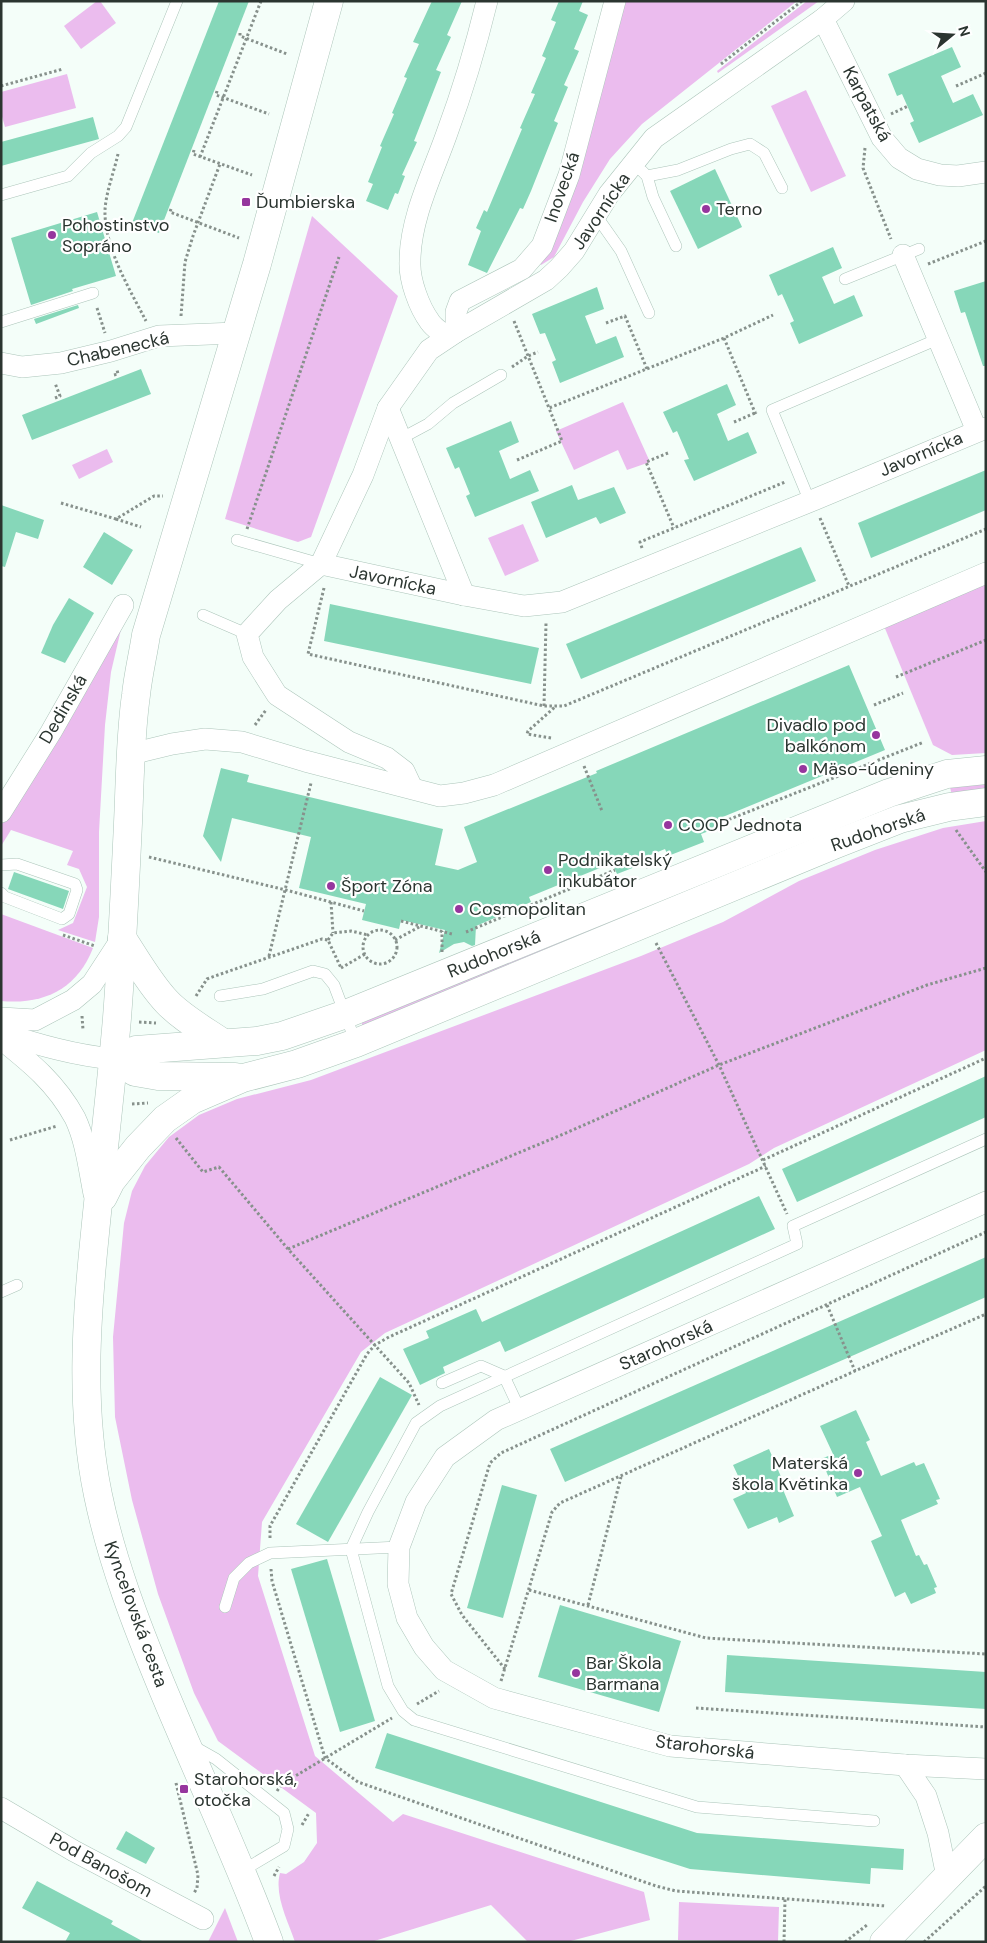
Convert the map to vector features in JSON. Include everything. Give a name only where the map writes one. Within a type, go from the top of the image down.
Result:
[{"type":"street","name":"Kynceľovská cesta","points":[[269,1942],[242,1871],[185,1742],[123,1588],[109,1541],[98,1493],[91,1447],[86,1351],[113,1059],[122,938],[131,754],[136,695],[146,635],[257,264],[329,1]]},
{"type":"street","points":[[451,334],[430,322],[416,298],[409,262],[412,237],[419,210],[461,96],[480,33],[487,1]]},
{"type":"street","name":"Inovecká","points":[[451,334],[460,300],[522,269],[542,246],[569,175],[615,1]]},
{"type":"street","points":[[823,19],[844,1]]},
{"type":"street","name":"Javornícka","points":[[247,634],[278,600],[323,573],[388,408],[429,350],[451,334],[546,280],[574,251],[609,194],[641,169],[654,138],[823,19]]},
{"type":"street","name":"Karpatská","points":[[823,19],[882,138],[899,158],[917,170],[940,175],[958,176],[986,172]]},
{"type":"street","points":[[904,248],[938,339]]},
{"type":"street","name":"Chabenecká","points":[[1,363],[22,367],[61,363],[111,351],[159,336],[236,333]]},
{"type":"street","name":"Javornícka","points":[[323,573],[524,606],[562,602],[649,567],[814,506],[982,429],[938,339]]},
{"type":"street","name":"Javornícka","points":[[388,408],[464,596]]},
{"type":"street","points":[[131,754],[172,744],[205,739],[242,742],[440,796],[464,793],[494,785],[986,573]]},
{"type":"street","name":"Dedinská","points":[[1,812],[51,732],[123,605]]},
{"type":"street","points":[[247,634],[252,658],[278,695],[349,742],[387,758],[404,771],[412,788]]},
{"type":"street","name":"Rudohorská","points":[[113,1059],[136,1050],[257,1042],[282,1036],[346,1014],[889,793],[947,774],[986,770]]},
{"type":"street","name":"Rudohorská","points":[[98,1208],[111,1181],[138,1146],[166,1119],[192,1100],[243,1078],[297,1064],[356,1043],[900,819],[949,807],[986,802]]},
{"type":"street","points":[[1,1018],[36,1020],[73,1000],[92,984],[122,938],[167,1002],[223,1043]]},
{"type":"street","points":[[1,1033],[80,1056],[113,1059]]},
{"type":"street","points":[[1,1039],[44,1075],[75,1119],[82,1138],[98,1208]]},
{"type":"street","name":"Rudohorská","points":[[113,1059],[135,1072],[158,1076],[243,1078]]},
{"type":"street","name":"Starohorská","points":[[986,1202],[496,1420],[445,1457],[416,1502],[399,1547],[398,1584],[407,1618],[424,1647],[444,1670],[494,1698],[670,1746],[905,1765],[986,1769]]},
{"type":"street","points":[[905,1765],[926,1796],[938,1833],[947,1877]]},
{"type":"street","name":"Pod Banošom","points":[[1,1808],[74,1851],[194,1915]]},
{"type":"street","points":[[884,1942],[986,1837]]},
{"type":"lane","points":[[1,195],[68,176],[91,153],[118,136],[126,127],[176,1]]},
{"type":"lane","points":[[676,246],[641,169],[678,170],[731,149],[750,144],[764,153],[782,188]]},
{"type":"lane","points":[[595,214],[621,251],[649,313]]},
{"type":"lane","points":[[845,279],[904,248]]},
{"type":"lane","points":[[1,322],[93,293]]},
{"type":"lane","points":[[814,506],[772,410],[938,339]]},
{"type":"lane","points":[[400,439],[428,424],[453,403],[501,374]]},
{"type":"lane","points":[[240,541],[323,573]]},
{"type":"lane","points":[[203,615],[247,634]]},
{"type":"lane","points":[[1,864],[17,864],[75,884],[77,890],[69,914],[62,919],[6,897],[1,893]]},
{"type":"lane","points":[[220,996],[262,989],[313,971],[325,974],[334,985],[356,1043]]},
{"type":"lane","points":[[874,1821],[697,1807],[414,1720],[403,1711],[388,1686],[351,1549],[368,1512],[416,1423],[424,1416],[440,1406],[504,1376],[797,1244],[792,1226],[986,1139]]},
{"type":"lane","points":[[1,1292],[17,1285]]},
{"type":"lane","points":[[442,1383],[481,1366],[504,1376],[520,1410]]},
{"type":"lane","points":[[225,1607],[234,1578],[249,1563],[270,1553],[399,1547]]},
{"type":"lane","points":[[185,1742],[216,1759],[284,1812],[288,1829],[284,1846],[242,1871]]},
{"type":"path","points":[[200,157],[261,1]]},
{"type":"path","points":[[240,33],[240,36],[287,54]]},
{"type":"path","points":[[1,86],[63,69]]},
{"type":"path","points":[[956,86],[986,73]]},
{"type":"path","points":[[217,92],[216,94],[223,97],[269,114]]},
{"type":"path","points":[[896,112],[908,106]]},
{"type":"path","points":[[126,127],[105,210],[107,232],[120,272],[146,321],[151,326]]},
{"type":"path","points":[[865,148],[863,168],[904,248]]},
{"type":"path","points":[[194,150],[193,154],[252,175]]},
{"type":"path","points":[[181,316],[185,262],[220,164]]},
{"type":"path","points":[[171,209],[170,212],[240,238]]},
{"type":"path","points":[[924,266],[986,242]]},
{"type":"path","points":[[240,541],[339,257]]},
{"type":"path","points":[[93,293],[111,351]]},
{"type":"path","points":[[549,408],[724,338],[773,315]]},
{"type":"path","points":[[512,316],[562,441],[517,460]]},
{"type":"path","points":[[606,323],[625,316],[647,369]]},
{"type":"path","points":[[724,338],[759,421]]},
{"type":"path","points":[[519,362],[538,352]]},
{"type":"path","points":[[734,422],[763,410],[772,410]]},
{"type":"path","points":[[668,453],[646,462],[674,528]]},
{"type":"path","points":[[649,567],[640,542],[784,482],[780,474]]},
{"type":"path","points":[[116,519],[154,496],[164,496]]},
{"type":"path","points":[[61,503],[141,527]]},
{"type":"path","points":[[814,506],[848,586]]},
{"type":"path","points":[[323,573],[308,654],[544,706],[564,706],[986,529]]},
{"type":"path","points":[[544,706],[546,617]]},
{"type":"path","points":[[896,677],[986,640]]},
{"type":"path","points":[[874,705],[903,693]]},
{"type":"path","points":[[242,742],[278,695]]},
{"type":"path","points":[[555,706],[527,734],[530,736],[569,740],[578,749],[602,811]]},
{"type":"path","points":[[716,825],[924,742]]},
{"type":"path","points":[[269,957],[310,790]]},
{"type":"path","points":[[955,829],[986,872]]},
{"type":"path","points":[[146,857],[286,890],[364,911]]},
{"type":"path","points":[[466,932],[615,870]]},
{"type":"path","points":[[331,902],[333,934]]},
{"type":"path","points":[[524,919],[530,906]]},
{"type":"path","points":[[401,920],[452,934]]},
{"type":"path","points":[[395,940],[422,926]]},
{"type":"path","points":[[328,940],[333,934],[350,931],[368,935]]},
{"type":"path","points":[[374,931],[385,931],[394,937],[397,948],[396,953],[389,962],[384,964],[372,962],[365,954],[364,944],[368,935],[374,931]]},
{"type":"path","points":[[442,931],[442,957],[449,955]]},
{"type":"path","points":[[194,1000],[208,979],[322,939],[328,940]]},
{"type":"path","points":[[328,940],[344,975]]},
{"type":"path","points":[[656,943],[719,1065],[792,1226]]},
{"type":"path","points":[[341,968],[365,954]]},
{"type":"path","points":[[288,1249],[566,1133],[719,1065],[927,985],[986,968]]},
{"type":"path","points":[[83,1019],[90,1019]]},
{"type":"path","points":[[763,1160],[986,1058]]},
{"type":"path","points":[[10,1140],[66,1123]]},
{"type":"path","points":[[176,1137],[203,1172],[219,1167],[288,1249],[409,1383],[424,1416]]},
{"type":"path","points":[[766,1166],[375,1345],[367,1354],[270,1526],[272,1582],[326,1758],[358,1782],[656,1886],[676,1891],[891,1906]]},
{"type":"path","points":[[505,1670],[462,1615],[450,1594],[490,1463],[501,1454],[540,1435],[986,1232]]},
{"type":"path","points":[[827,1305],[855,1371]]},
{"type":"path","points":[[494,1698],[505,1670],[552,1512],[560,1503],[986,1314]]},
{"type":"path","points":[[588,1606],[621,1477]]},
{"type":"path","points":[[529,1590],[706,1638],[986,1654]]},
{"type":"path","points":[[277,1791],[282,1784],[403,1711],[460,1680]]},
{"type":"path","points":[[696,1708],[986,1727]]},
{"type":"path","points":[[174,1774],[198,1880],[194,1915]]},
{"type":"path","points":[[927,1941],[986,1886]]},
{"type":"path","points":[[784,1942],[785,1899]]},
{"type":"shaded area","points":[[97,1],[100,1],[116,23],[81,49],[64,26]]},
{"type":"shaded area","points":[[626,1],[797,1],[642,124],[610,159],[583,202],[554,257],[541,265],[539,262],[573,179]]},
{"type":"shaded area","points":[[807,1],[819,1],[718,73],[717,71]]},
{"type":"shaded area","points":[[67,74],[76,108],[5,127],[1,113],[1,92]]},
{"type":"shaded area","points":[[806,90],[846,176],[811,192],[771,106]]},
{"type":"shaded area","points":[[312,216],[398,296],[311,537],[298,542],[225,519]]},
{"type":"shaded area","points":[[623,402],[650,462],[627,470],[618,450],[574,470],[556,431]]},
{"type":"shaded area","points":[[107,449],[113,462],[79,479],[72,465]]},
{"type":"shaded area","points":[[523,524],[539,561],[505,576],[488,538]]},
{"type":"shaded area","points":[[986,584],[986,753],[952,755],[933,745],[884,626]]},
{"type":"shaded area","points":[[126,608],[111,672],[105,725],[99,832],[99,917],[95,942],[58,930],[73,923],[87,887],[79,869],[67,865],[73,851],[11,830],[1,846],[1,821]]},
{"type":"shaded area","points":[[986,782],[986,791],[952,796],[950,787]]},
{"type":"shaded area","points":[[986,821],[986,1050],[774,1148],[749,1164],[385,1333],[361,1352],[262,1522],[258,1576],[315,1756],[393,1822],[403,1814],[644,1892],[650,1920],[567,1942],[528,1942],[491,1905],[371,1942],[295,1942],[280,1899],[280,1873],[286,1874],[304,1862],[317,1843],[316,1813],[218,1741],[194,1693],[158,1594],[132,1500],[115,1417],[113,1337],[124,1223],[132,1191],[145,1166],[169,1137],[199,1115],[237,1099],[311,1080],[641,956],[723,922],[799,881],[875,850],[943,828]]},
{"type":"shaded area","points":[[632,910],[634,916],[362,1026],[362,1022]]},
{"type":"shaded area","points":[[1,914],[93,948],[78,974],[57,991],[45,997],[31,1000],[17,1002],[1,1001]]},
{"type":"shaded area","points":[[679,1902],[779,1907],[778,1942],[678,1940]]},
{"type":"shaded area","points":[[225,1908],[238,1942],[208,1942]]},
{"type":"building","points":[[219,1],[249,1],[159,233],[132,223]]},
{"type":"building","points":[[432,1],[462,1],[447,35],[451,37],[436,70],[441,72],[414,141],[417,142],[402,175],[405,176],[398,194],[395,193],[388,210],[366,201],[373,184],[368,182],[382,147],[380,146],[394,114],[392,113],[407,78],[404,77],[419,44],[413,42]]},
{"type":"building","points":[[559,1],[583,1],[579,11],[588,15],[574,49],[579,51],[564,85],[568,87],[554,121],[558,123],[531,191],[523,209],[520,208],[487,273],[468,265],[481,231],[476,228],[484,210],[487,212],[535,94],[531,93],[546,58],[542,56],[556,22],[551,20]]},
{"type":"building","points":[[952,47],[961,67],[941,76],[953,103],[973,94],[983,115],[919,143],[910,123],[914,121],[902,94],[897,96],[888,74]]},
{"type":"building","points":[[93,117],[99,139],[1,166],[1,142]]},
{"type":"building","name":"Terno","points":[[715,169],[742,227],[698,249],[670,191]]},
{"type":"building","points":[[97,212],[116,276],[72,289],[73,291],[31,305],[11,238]]},
{"type":"building","points":[[833,247],[842,268],[822,277],[834,304],[854,295],[863,316],[799,344],[790,323],[794,321],[782,294],[778,296],[769,275]]},
{"type":"building","points":[[986,281],[986,366],[983,366],[965,312],[961,313],[954,291]]},
{"type":"building","points":[[597,287],[604,309],[585,316],[596,344],[616,336],[624,357],[560,383],[552,362],[556,360],[545,333],[540,334],[532,314]]},
{"type":"building","points":[[78,305],[79,308],[36,324],[34,319]]},
{"type":"building","points":[[141,369],[151,394],[32,440],[22,415]]},
{"type":"building","points":[[727,384],[736,405],[717,414],[728,441],[748,432],[757,453],[694,481],[684,460],[689,459],[677,431],[673,433],[663,412]]},
{"type":"building","points":[[511,421],[519,442],[499,451],[510,479],[530,470],[539,491],[475,517],[466,496],[470,494],[459,467],[455,469],[446,448]]},
{"type":"building","points":[[986,470],[986,510],[871,558],[858,523]]},
{"type":"building","points":[[572,485],[578,500],[614,487],[626,513],[600,524],[596,517],[546,538],[531,502]]},
{"type":"building","points":[[1,505],[44,520],[38,539],[16,532],[5,567],[1,566]]},
{"type":"building","points":[[104,532],[133,550],[112,585],[83,567]]},
{"type":"building","points":[[801,547],[816,581],[581,679],[566,644]]},
{"type":"building","points":[[69,598],[94,613],[65,663],[41,653],[53,625]]},
{"type":"building","points":[[330,604],[539,648],[531,684],[324,641]]},
{"type":"building","points":[[849,665],[885,750],[713,821],[717,828],[701,834],[704,842],[668,856],[665,849],[633,862],[635,867],[617,874],[612,863],[529,897],[531,902],[476,926],[475,945],[472,946],[464,942],[454,944],[439,953],[445,930],[401,920],[399,929],[362,920],[366,904],[299,888],[311,837],[232,818],[221,862],[203,836],[221,768],[249,775],[247,782],[443,829],[435,865],[458,870],[477,862],[464,827],[597,773],[596,771]]},
{"type":"building","points":[[14,872],[69,891],[63,909],[8,889]]},
{"type":"building","points":[[986,1076],[986,1117],[797,1202],[782,1169]]},
{"type":"building","points":[[759,1196],[775,1229],[505,1352],[500,1341],[443,1367],[445,1373],[420,1385],[403,1349],[429,1338],[426,1331],[476,1309],[482,1322]]},
{"type":"building","points":[[986,1257],[986,1297],[565,1482],[550,1449]]},
{"type":"building","points":[[380,1377],[412,1395],[328,1542],[296,1524]]},
{"type":"building","points":[[856,1410],[870,1440],[866,1442],[881,1476],[914,1462],[916,1466],[924,1463],[940,1499],[936,1500],[938,1504],[901,1520],[916,1556],[919,1555],[924,1565],[927,1564],[937,1587],[934,1588],[936,1593],[911,1604],[905,1592],[895,1597],[871,1541],[882,1536],[860,1487],[837,1497],[821,1459],[833,1454],[820,1426]]},
{"type":"building","points":[[769,1449],[782,1479],[779,1480],[794,1516],[779,1523],[777,1517],[748,1529],[733,1499],[746,1493],[733,1465]]},
{"type":"building","points":[[502,1485],[537,1495],[503,1618],[467,1608]]},
{"type":"building","points":[[327,1559],[375,1721],[340,1732],[291,1569]]},
{"type":"building","points":[[560,1605],[681,1641],[659,1712],[538,1677]]},
{"type":"building","points":[[727,1655],[986,1672],[986,1709],[725,1692]]},
{"type":"building","points":[[387,1733],[697,1833],[904,1849],[903,1870],[871,1868],[870,1884],[690,1869],[375,1768]]},
{"type":"building","points":[[126,1831],[155,1848],[146,1864],[116,1849]]},
{"type":"building","points":[[37,1881],[113,1921],[111,1924],[144,1942],[65,1942],[70,1933],[22,1908]]},
{"type":"place","name":"Ďumbierska","points":[[246,202]]},
{"type":"place","name":"Terno","points":[[706,209]]},
{"type":"place","name":"Pohostinstvo Sopráno","points":[[52,235]]},
{"type":"place","name":"Divadlo pod balkónom","points":[[876,735]]},
{"type":"place","name":"Mäso-údeniny","points":[[803,769]]},
{"type":"place","name":"COOP Jednota","points":[[668,825]]},
{"type":"place","name":"Podnikatelský inkubátor","points":[[548,870]]},
{"type":"place","name":"Šport Zóna","points":[[331,886]]},
{"type":"place","name":"Cosmopolitan","points":[[459,909]]},
{"type":"place","name":"Materská škola Květinka","points":[[858,1473]]},
{"type":"place","name":"Bar Škola Barmana","points":[[576,1673]]},
{"type":"place","name":"Starohorská, otočka","points":[[184,1789]]}]
